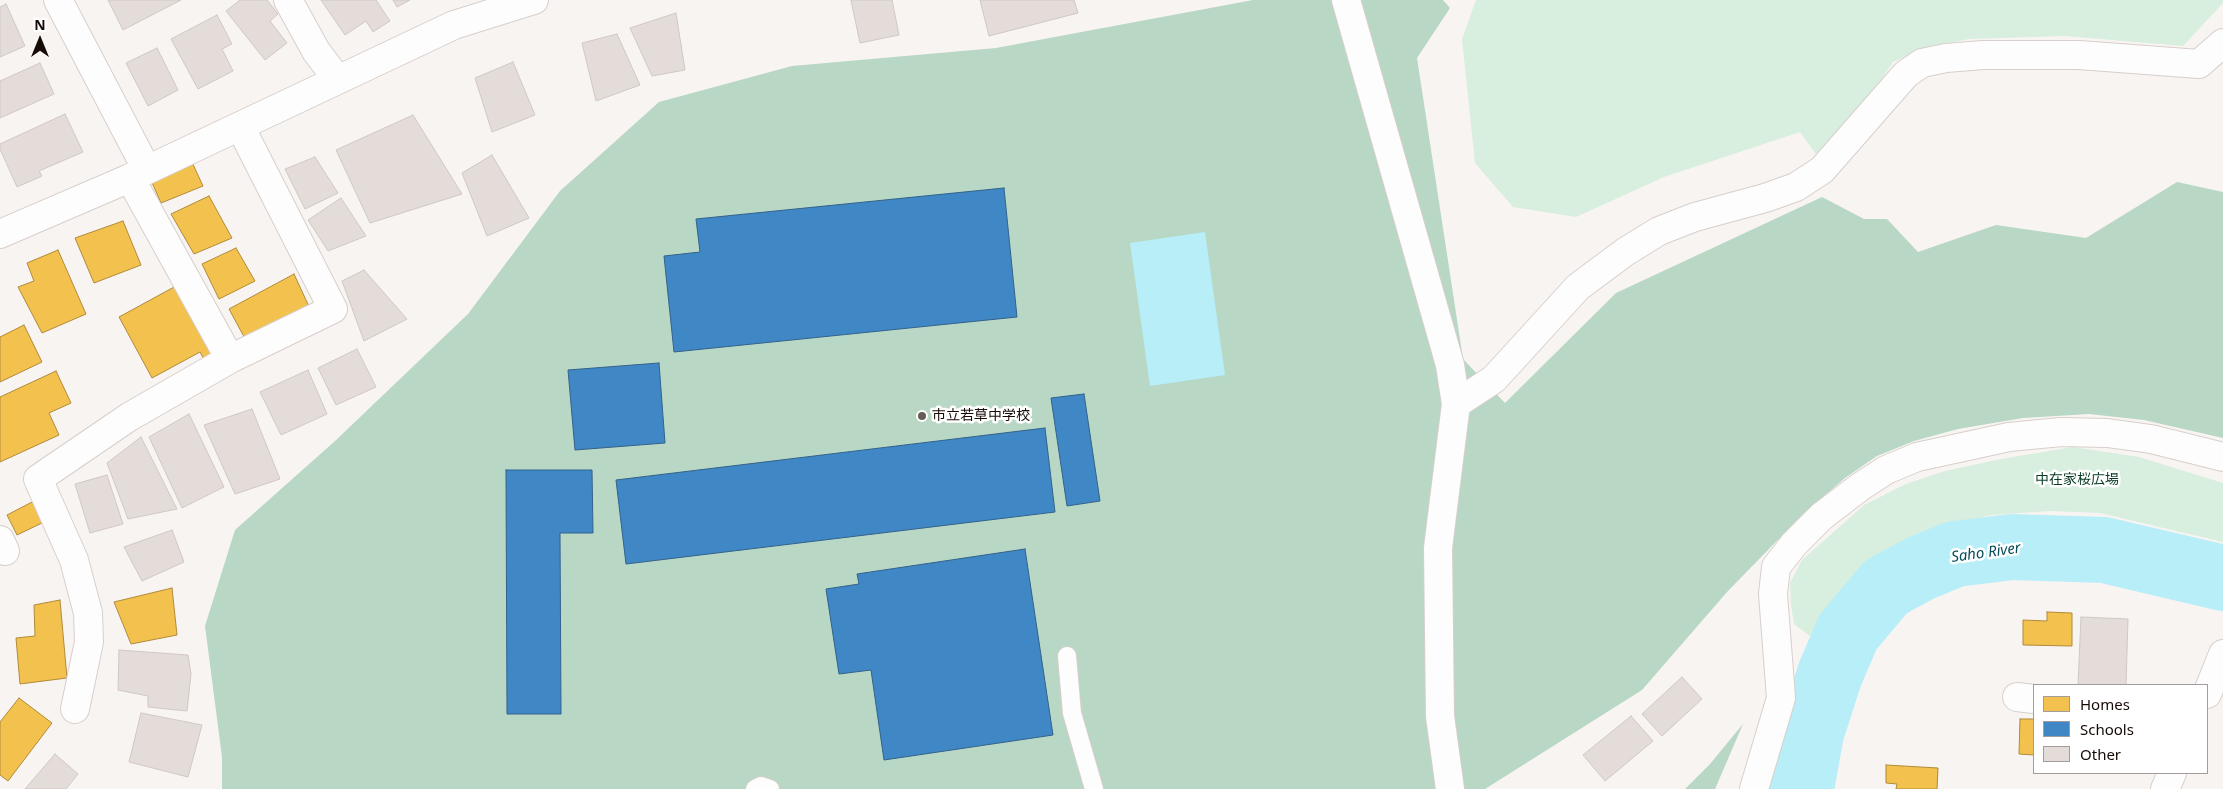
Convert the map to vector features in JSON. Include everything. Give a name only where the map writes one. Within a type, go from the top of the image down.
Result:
[{"type":"street","points":[[58,0],[138,174],[230,359]]},
{"type":"street","points":[[288,0],[316,51],[337,79]]},
{"type":"street","points":[[1346,0],[1450,365],[1456,404],[1438,548],[1440,716],[1450,789]]},
{"type":"street","points":[[0,234],[138,174],[454,25],[525,1]]},
{"type":"street","points":[[1456,404],[1494,379],[1578,287],[1625,252],[1659,231],[1695,217],[1765,198],[1796,187],[1822,170],[1906,74],[1922,63],[1946,58],[1992,55],[2079,56],[2199,64],[2223,43]]},
{"type":"street","points":[[75,709],[89,642],[88,613],[74,560],[38,479],[129,417],[230,359],[333,309],[240,126]]},
{"type":"street","points":[[1754,789],[1782,698],[1773,594],[1776,567],[1794,544],[1822,516],[1860,487],[1886,470],[1917,457],[2010,437],[2061,432],[2107,433],[2151,439],[2223,458]]},
{"type":"street","points":[[2208,692],[2223,654]]},
{"type":"street","points":[[2165,789],[2172,774]]},
{"type":"lane","points":[[1067,656],[1072,713],[1094,789]]},
{"type":"lane","points":[[754,789],[761,786],[770,789]]},
{"type":"green space","points":[[1253,0],[1443,0],[1450,8],[1417,58],[1463,359],[1505,403],[1616,293],[1822,197],[1864,219],[1887,219],[1918,252],[1996,225],[2086,238],[2177,182],[2223,192],[2223,438],[2144,420],[2089,414],[2023,418],[1958,429],[1914,441],[1877,456],[1845,478],[1804,513],[1727,592],[1642,690],[1485,789],[222,789],[222,757],[205,626],[235,530],[335,441],[468,314],[560,191],[659,102],[792,66],[996,48]]},
{"type":"green space","points":[[1476,0],[2223,0],[2223,3],[2183,46],[2065,36],[1969,39],[1927,47],[1893,62],[1866,103],[1816,154],[1800,132],[1664,177],[1576,217],[1513,207],[1475,163],[1462,39]]},
{"type":"green space","name":"中在家桜広場","points":[[2073,447],[2139,457],[2223,483],[2223,542],[2100,513],[2050,511],[1991,515],[1937,529],[1889,554],[1860,576],[1827,609],[1810,636],[1794,624],[1790,583],[1802,560],[1864,505],[1906,484],[1945,471]]},
{"type":"green space","points":[[1743,724],[1715,789],[1685,789],[1710,764]]},
{"type":"water","points":[[1205,232],[1225,375],[1150,386],[1130,243]]},
{"type":"building: Homes","points":[[191,160],[203,186],[161,203],[150,178]]},
{"type":"building: Homes","points":[[209,196],[232,238],[194,254],[171,214]]},
{"type":"building: Homes","points":[[123,221],[141,265],[94,283],[75,238]]},
{"type":"building: Homes","points":[[236,248],[255,281],[219,299],[202,264]]},
{"type":"building: Homes","points":[[58,250],[86,314],[42,333],[18,287],[34,281],[27,263]]},
{"type":"building: Homes","points":[[294,274],[312,313],[249,346],[229,309]]},
{"type":"building: Homes","points":[[176,286],[216,357],[206,363],[200,352],[152,378],[119,317]]},
{"type":"building: Homes","points":[[24,325],[42,362],[0,382],[0,337]]},
{"type":"building: Homes","points":[[56,371],[71,403],[49,413],[59,435],[0,462],[0,397]]},
{"type":"building: Homes","points":[[34,501],[44,522],[17,535],[7,515]]},
{"type":"building: Homes","points":[[172,588],[177,635],[131,644],[114,602]]},
{"type":"building: Homes","points":[[60,600],[67,678],[20,684],[16,638],[35,636],[34,605]]},
{"type":"building: Homes","points":[[2047,612],[2072,613],[2072,646],[2023,645],[2023,620],[2047,621]]},
{"type":"building: Homes","points":[[19,698],[52,723],[8,781],[0,775],[0,722]]},
{"type":"building: Homes","points":[[2020,719],[2033,719],[2033,755],[2019,754]]},
{"type":"building: Homes","points":[[1886,765],[1938,768],[1937,789],[1896,789],[1897,784],[1886,783]]},
{"type":"building: Schools","points":[[1004,188],[1017,317],[674,352],[664,256],[700,252],[696,219]]},
{"type":"building: Schools","points":[[659,363],[665,443],[575,450],[568,370]]},
{"type":"building: Schools","points":[[1084,394],[1100,501],[1067,506],[1051,398]]},
{"type":"building: Schools","points":[[1045,428],[1055,512],[626,564],[616,480]]},
{"type":"building: Schools","points":[[506,470],[592,470],[593,533],[560,533],[561,714],[507,714]]},
{"type":"building: Schools","points":[[1025,549],[1053,735],[884,760],[871,670],[839,674],[826,589],[859,584],[857,574]]},
{"type":"building: Other","points":[[108,0],[181,0],[123,30]]},
{"type":"building: Other","points":[[240,0],[267,0],[278,14],[270,21],[287,43],[265,60],[226,11]]},
{"type":"building: Other","points":[[321,0],[376,0],[390,21],[373,32],[366,21],[345,35]]},
{"type":"building: Other","points":[[393,0],[410,0],[397,7]]},
{"type":"building: Other","points":[[851,0],[892,0],[899,35],[860,43]]},
{"type":"building: Other","points":[[980,0],[1074,0],[1078,13],[989,36]]},
{"type":"building: Other","points":[[6,4],[25,46],[0,57],[0,7]]},
{"type":"building: Other","points":[[676,13],[685,70],[652,76],[630,28]]},
{"type":"building: Other","points":[[217,15],[232,44],[222,49],[233,71],[198,89],[171,39]]},
{"type":"building: Other","points":[[617,34],[640,85],[596,101],[582,43]]},
{"type":"building: Other","points":[[157,48],[178,90],[148,106],[126,63]]},
{"type":"building: Other","points":[[513,62],[535,115],[492,132],[475,78]]},
{"type":"building: Other","points":[[40,63],[54,94],[0,118],[0,81]]},
{"type":"building: Other","points":[[65,114],[83,152],[39,171],[42,176],[17,187],[0,149],[0,144]]},
{"type":"building: Other","points":[[413,115],[462,194],[370,223],[336,150]]},
{"type":"building: Other","points":[[492,155],[529,218],[487,236],[462,173]]},
{"type":"building: Other","points":[[315,157],[338,193],[305,209],[285,169]]},
{"type":"building: Other","points":[[341,198],[366,236],[328,251],[308,220]]},
{"type":"building: Other","points":[[364,270],[407,319],[364,341],[342,281]]},
{"type":"building: Other","points":[[357,349],[376,387],[336,405],[318,368]]},
{"type":"building: Other","points":[[308,370],[327,414],[281,435],[260,392]]},
{"type":"building: Other","points":[[252,409],[280,479],[235,494],[204,425]]},
{"type":"building: Other","points":[[189,414],[224,487],[182,508],[149,437]]},
{"type":"building: Other","points":[[141,437],[177,509],[128,519],[107,463]]},
{"type":"building: Other","points":[[107,475],[123,524],[90,533],[75,484]]},
{"type":"building: Other","points":[[172,530],[184,562],[142,581],[124,547]]},
{"type":"building: Other","points":[[2081,617],[2128,619],[2126,684],[2078,684]]},
{"type":"building: Other","points":[[119,650],[188,655],[191,674],[187,711],[148,707],[148,696],[118,690]]},
{"type":"building: Other","points":[[1682,677],[1702,699],[1662,736],[1642,714]]},
{"type":"building: Other","points":[[141,713],[202,725],[188,777],[129,762]]},
{"type":"building: Other","points":[[1631,716],[1653,741],[1605,781],[1583,755]]},
{"type":"building: Other","points":[[55,754],[78,774],[66,789],[25,789]]},
{"type":"waterway","name":"Saho River","points":[[1801,789],[1811,733],[1830,674],[1848,632],[1886,587],[1919,569],[1955,554],[2012,547],[2104,550],[2223,578]]},
{"type":"place","name":"市立若草中学校","points":[[922,416]]}]
